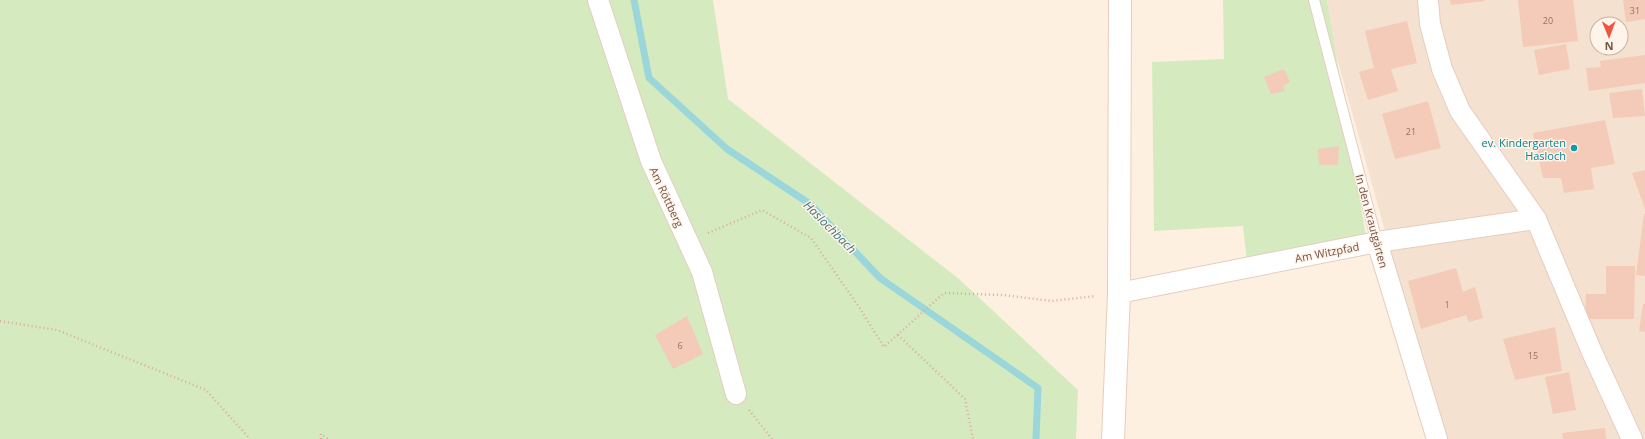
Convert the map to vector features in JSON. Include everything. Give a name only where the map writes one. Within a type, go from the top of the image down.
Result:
[{"type":"main road","points":[[1113,439],[1119,293],[1120,0]]},
{"type":"street","name":"Am Röttberg","points":[[598,0],[650,161],[702,272],[736,394]]},
{"type":"street","points":[[1428,0],[1430,24],[1442,69],[1460,111],[1536,219],[1591,350],[1632,439]]},
{"type":"street","name":"Am Witzpfad","points":[[1119,293],[1377,242],[1536,219]]},
{"type":"street","name":"In den Krautgärten","points":[[1377,242],[1437,439]]},
{"type":"lane","name":"In den Krautgärten","points":[[1314,0],[1377,242]]},
{"type":"path","points":[[705,234],[762,210],[811,238],[859,307],[884,347],[944,293],[1003,295],[1052,301],[1119,293]]},
{"type":"path","points":[[0,321],[57,330],[206,390],[250,439]]},
{"type":"path","points":[[898,335],[965,399],[974,439]]},
{"type":"path","points":[[736,394],[772,439]]},
{"type":"path","points":[[321,439],[321,434],[328,439]]},
{"type":"shaded area","points":[[1327,0],[1645,0],[1645,439],[1448,439],[1394,263],[1335,51]]},
{"type":"green space","points":[[0,0],[713,0],[728,99],[959,279],[1078,390],[1076,439],[0,439]]},
{"type":"green space","points":[[1223,0],[1327,0],[1366,237],[1247,262],[1243,226],[1154,231],[1152,62],[1224,59]]},
{"type":"building","points":[[1450,0],[1485,0],[1485,1],[1451,5]]},
{"type":"building","points":[[1518,0],[1573,0],[1578,41],[1523,47]]},
{"type":"building","points":[[1623,0],[1645,0],[1645,19],[1629,22],[1629,16],[1625,16]]},
{"type":"building","points":[[1407,21],[1417,63],[1391,69],[1398,91],[1368,100],[1359,72],[1374,68],[1365,31]]},
{"type":"building","points":[[1566,44],[1570,69],[1539,75],[1534,50]]},
{"type":"building","points":[[1645,55],[1645,83],[1589,91],[1586,68],[1601,67],[1600,61]]},
{"type":"building","points":[[1284,69],[1290,82],[1283,86],[1285,91],[1271,94],[1264,77]]},
{"type":"building","points":[[1642,89],[1645,116],[1613,118],[1609,93]]},
{"type":"building","points":[[1428,101],[1441,148],[1395,159],[1382,114]]},
{"type":"building","name":"ev. Kindergarten Hasloch","points":[[1605,120],[1615,164],[1591,168],[1594,189],[1564,193],[1561,178],[1543,178],[1533,133]]},
{"type":"building","points":[[1339,146],[1338,165],[1319,165],[1318,149]]},
{"type":"building","points":[[1645,170],[1645,209],[1632,173]]},
{"type":"building","points":[[1645,214],[1645,276],[1636,275]]},
{"type":"building","points":[[1606,266],[1635,266],[1634,319],[1585,319],[1586,294],[1606,294]]},
{"type":"building","points":[[1456,268],[1463,292],[1475,287],[1483,318],[1469,322],[1466,315],[1421,329],[1408,281]]},
{"type":"building","points":[[1643,304],[1645,304],[1645,332],[1639,331]]},
{"type":"building","points":[[687,316],[703,354],[673,369],[655,335]]},
{"type":"building","points":[[1555,327],[1562,371],[1515,380],[1503,339]]},
{"type":"building","points":[[1569,372],[1576,410],[1553,414],[1545,377]]},
{"type":"building","points":[[1605,428],[1606,439],[1563,439],[1562,433]]},
{"type":"waterway","name":"Haslochbach","points":[[634,0],[649,78],[727,149],[810,204],[880,278],[1038,388],[1036,439]]},
{"type":"place","name":"ev. Kindergarten Hasloch","points":[[1574,148]]}]
